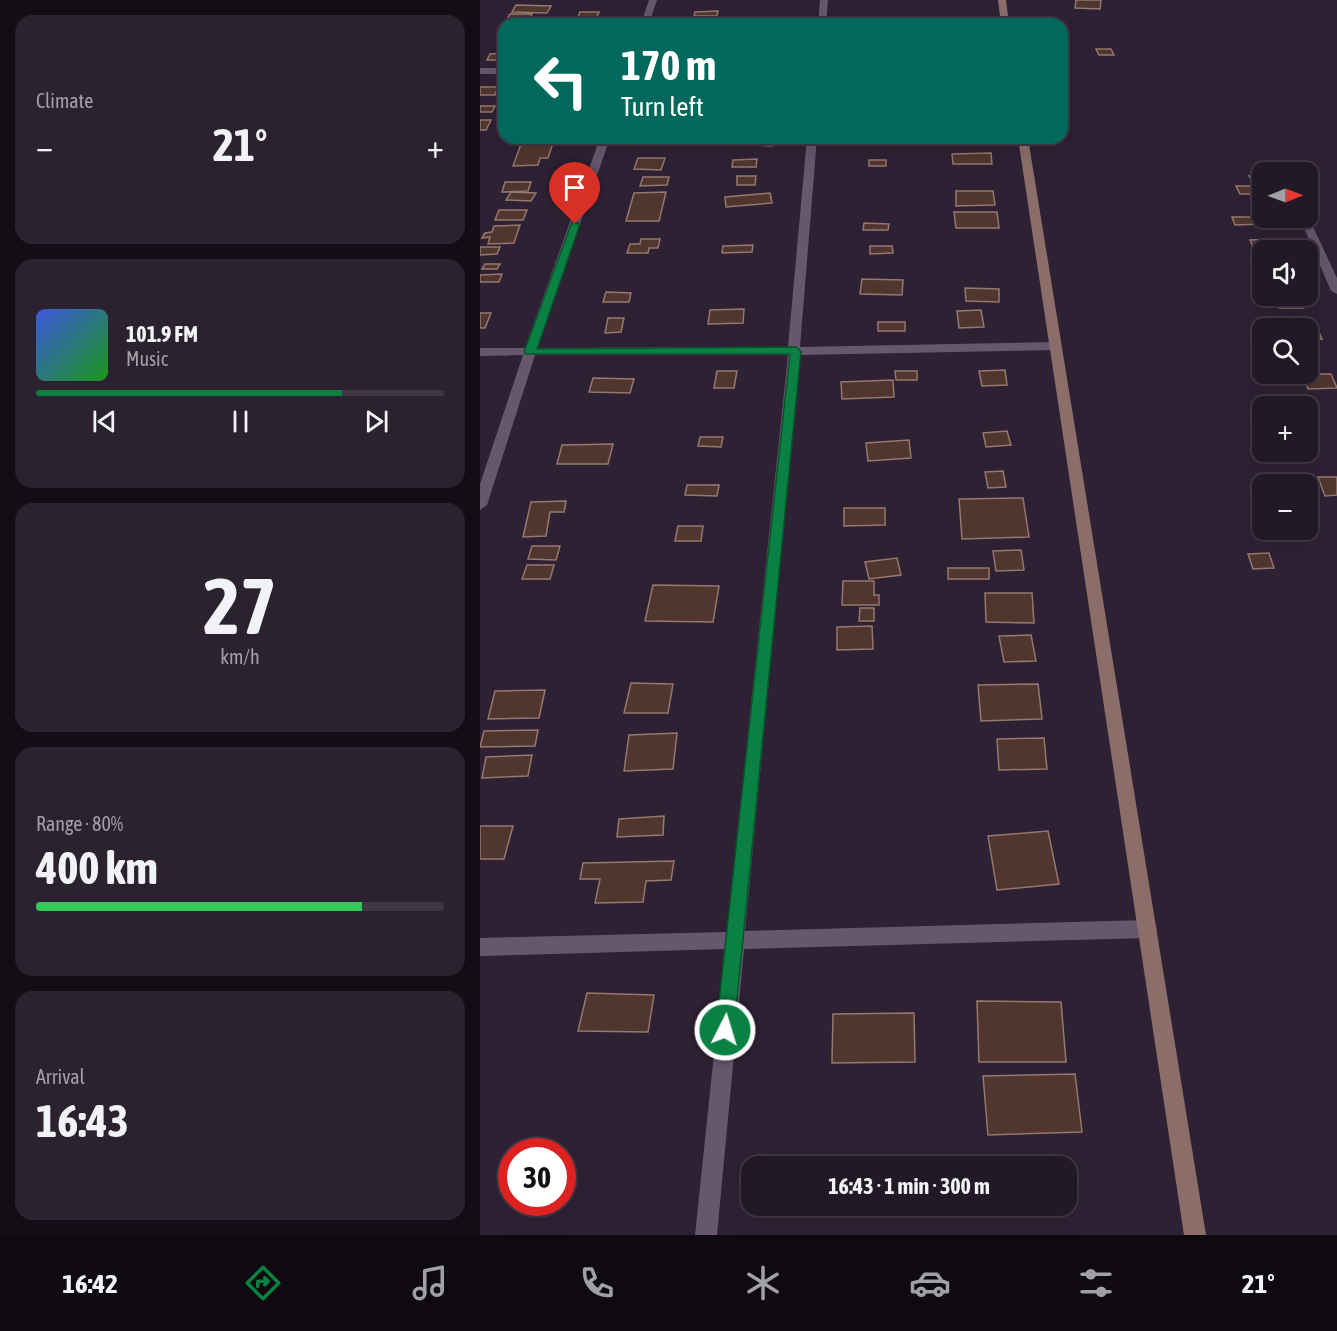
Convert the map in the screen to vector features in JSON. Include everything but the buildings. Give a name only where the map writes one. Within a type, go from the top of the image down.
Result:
[{"type":"main road","points":[[1002,0],[1004,18]]},
{"type":"main road","points":[[1024,144],[1196,1235]]},
{"type":"street","points":[[647,18],[653,0]]},
{"type":"street","points":[[822,18],[824,0]]},
{"type":"street","points":[[480,71],[498,71]]},
{"type":"street","points":[[480,505],[530,352],[603,144]]},
{"type":"street","points":[[706,1235],[733,939],[796,351],[812,144]]},
{"type":"street","points":[[1309,228],[1337,291]]},
{"type":"street","points":[[480,352],[796,351],[1056,346]]},
{"type":"street","points":[[480,947],[1148,929]]},
{"type":"route","points":[[575,224],[530,352],[796,351],[725,1030]]}]
